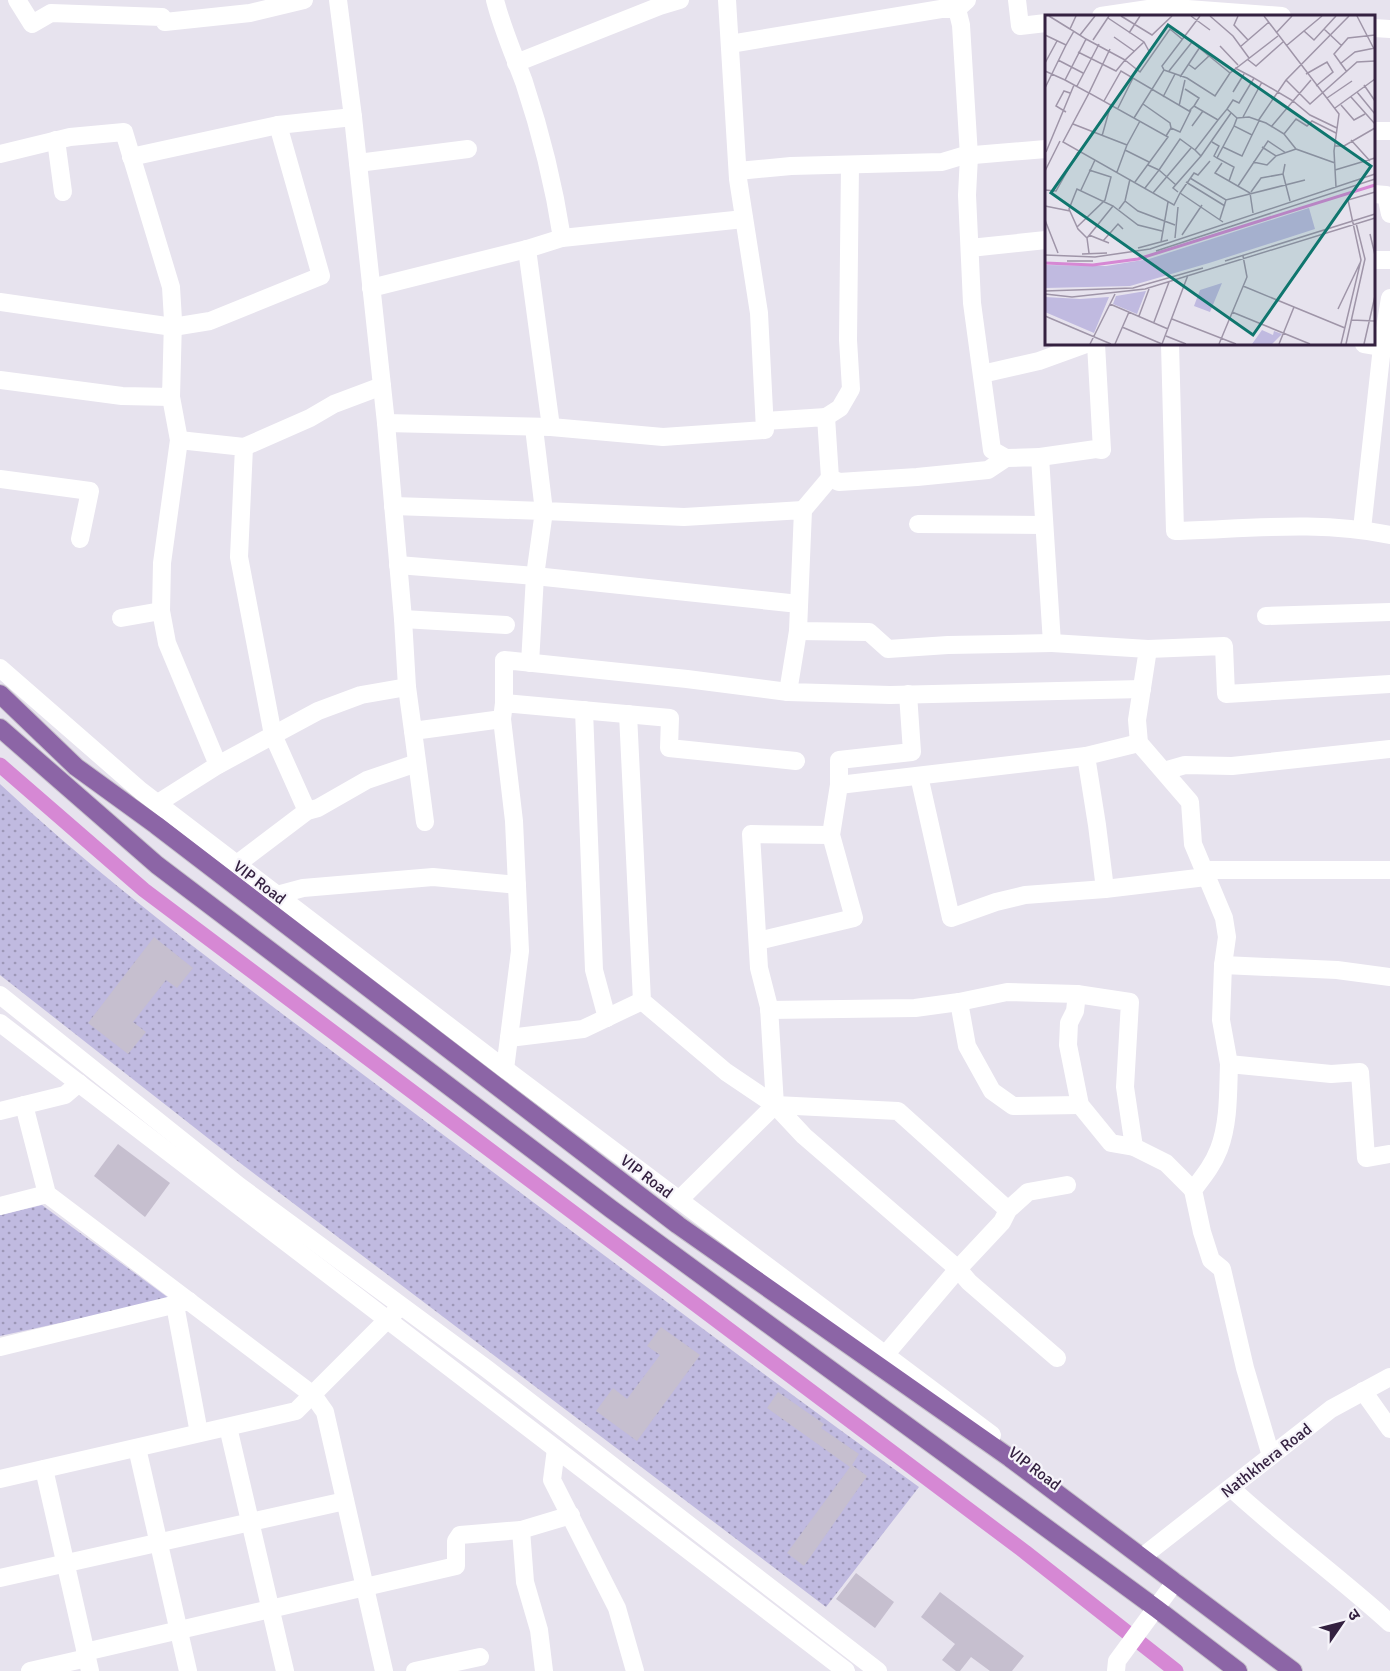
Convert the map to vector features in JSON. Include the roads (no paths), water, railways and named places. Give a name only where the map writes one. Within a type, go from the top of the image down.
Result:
[{"type":"main road","name":"VIP Road","points":[[0,694],[76,767],[156,825],[678,1225],[1146,1555],[1175,1582],[1293,1671]]},
{"type":"main road","points":[[0,728],[157,864],[611,1209],[1157,1609],[1238,1671]]},
{"type":"street","points":[[17,0],[32,24],[51,13],[162,17],[165,22],[250,13],[304,0]]},
{"type":"street","points":[[338,0],[386,423],[407,687],[425,822]]},
{"type":"street","points":[[495,0],[527,95],[556,198],[562,238]]},
{"type":"street","points":[[516,63],[680,0]]},
{"type":"street","points":[[386,423],[543,427],[663,437],[765,430],[759,313],[738,171],[726,0]]},
{"type":"street","points":[[1017,0],[1020,26],[1045,23]]},
{"type":"street","points":[[730,44],[941,9],[965,2],[961,25],[969,156],[967,195],[972,303],[992,450],[1006,458],[1040,458],[1096,448],[1102,450],[1096,345]]},
{"type":"street","points":[[1106,15],[1161,3],[1273,15]]},
{"type":"street","points":[[1375,28],[1390,29]]},
{"type":"street","points":[[131,157],[278,125],[353,117]]},
{"type":"street","points":[[0,302],[173,327],[210,321],[321,276],[278,125]]},
{"type":"street","points":[[0,154],[70,137],[124,132],[171,287],[173,327],[171,397],[179,440],[162,563],[161,611],[167,643],[218,765]]},
{"type":"street","points":[[56,140],[63,192]]},
{"type":"street","points":[[358,163],[468,149]]},
{"type":"street","points":[[738,171],[791,166],[942,162],[969,156],[1045,149]]},
{"type":"street","points":[[765,421],[826,417],[840,408],[850,390],[848,348],[849,165]]},
{"type":"street","points":[[1375,194],[1386,195],[1390,214]]},
{"type":"street","points":[[371,288],[562,238],[744,219]]},
{"type":"street","points":[[970,248],[1045,240]]},
{"type":"street","points":[[527,249],[543,427],[544,512],[534,576],[530,663]]},
{"type":"street","points":[[1390,260],[1390,274]]},
{"type":"street","points":[[1362,530],[1382,347],[1390,298]]},
{"type":"street","points":[[982,374],[1039,361],[1083,345]]},
{"type":"street","points":[[1170,345],[1174,531],[1277,526],[1362,530],[1390,536]]},
{"type":"street","points":[[1370,345],[1382,347]]},
{"type":"street","points":[[0,380],[122,396],[171,397]]},
{"type":"street","points":[[179,440],[244,447],[310,418],[334,404],[382,386]]},
{"type":"street","points":[[788,692],[798,631],[803,510],[830,478],[826,417]]},
{"type":"street","points":[[244,447],[239,557],[273,735],[307,811]]},
{"type":"street","points":[[830,478],[839,482],[988,470],[1006,458]]},
{"type":"street","points":[[1040,458],[1052,643]]},
{"type":"street","points":[[0,479],[90,491],[80,539]]},
{"type":"street","points":[[393,506],[684,517],[803,510]]},
{"type":"street","points":[[918,524],[1044,525]]},
{"type":"street","points":[[398,565],[534,576],[800,604]]},
{"type":"street","points":[[122,618],[161,611]]},
{"type":"street","points":[[1266,616],[1390,612]]},
{"type":"street","points":[[403,619],[506,624]]},
{"type":"street","points":[[798,631],[869,632],[888,649],[948,645],[1052,643],[1148,649],[1224,646],[1226,694],[1390,684]]},
{"type":"street","points":[[1148,649],[1137,720],[1139,743],[1190,802],[1193,844],[1224,918],[1227,937],[1223,965],[1221,1020],[1229,1064],[1228,1103],[1219,1149],[1209,1170],[1193,1190]]},
{"type":"street","points":[[506,1070],[520,951],[514,821],[503,711],[504,660],[788,692],[908,694],[1142,689]]},
{"type":"street","name":"VIP Road","points":[[0,668],[141,791],[1146,1555],[1304,1671]]},
{"type":"street","points":[[158,803],[218,765],[318,711],[361,695],[407,687]]},
{"type":"street","points":[[758,941],[854,918],[831,835],[839,785],[839,760],[912,752],[908,694]]},
{"type":"street","points":[[413,731],[503,711],[584,710],[670,718],[669,747],[796,761]]},
{"type":"street","points":[[584,710],[594,970],[607,1018]]},
{"type":"street","points":[[628,714],[642,1001],[726,1072],[775,1105],[804,1136],[1057,1358]]},
{"type":"street","points":[[839,785],[1086,756],[1139,743]]},
{"type":"street","points":[[1164,771],[1185,765],[1232,766],[1390,749]]},
{"type":"street","points":[[1086,756],[1105,889]]},
{"type":"street","points":[[237,864],[307,811],[318,808],[367,780],[417,763]]},
{"type":"street","points":[[919,776],[951,918],[1024,895],[1105,889],[1205,874],[1390,870]]},
{"type":"street","points":[[775,1105],[769,1010],[759,968],[751,834],[831,835]]},
{"type":"street","points":[[277,895],[303,888],[433,877],[517,885]]},
{"type":"street","points":[[1223,965],[1337,970],[1390,977]]},
{"type":"street","points":[[769,1010],[915,1008],[1007,992],[1077,994],[1130,1002],[1125,1087],[1134,1147]]},
{"type":"street","points":[[1077,994],[1075,1011],[1069,1023],[1068,1045],[1080,1105],[1111,1143],[1134,1147],[1166,1163],[1193,1190],[1210,1260],[1222,1269],[1245,1368],[1271,1456]]},
{"type":"street","points":[[0,995],[239,1186],[487,1369],[878,1671]]},
{"type":"street","points":[[509,1038],[583,1029],[642,1001]]},
{"type":"street","points":[[959,1002],[967,1046],[992,1091],[1013,1106],[1080,1105]]},
{"type":"street","points":[[0,1023],[846,1671]]},
{"type":"street","points":[[1229,1064],[1331,1074],[1360,1072],[1365,1158],[1390,1154]]},
{"type":"street","points":[[0,1111],[65,1095],[79,1083]]},
{"type":"street","points":[[24,1105],[47,1194],[182,1303],[313,1395],[325,1412],[384,1671]]},
{"type":"street","points":[[679,1200],[775,1105],[898,1111],[1008,1210]]},
{"type":"street","points":[[885,1355],[958,1269],[1002,1222],[1008,1210],[1028,1192],[1067,1185]]},
{"type":"street","points":[[0,1206],[47,1194]]},
{"type":"street","points":[[0,1347],[182,1303]]},
{"type":"street","points":[[182,1303],[199,1432]]},
{"type":"street","points":[[0,1479],[296,1411],[389,1321],[401,1305]]},
{"type":"street","name":"Nathkhera Road","points":[[1146,1555],[1330,1409],[1390,1377]]},
{"type":"street","points":[[1363,1391],[1390,1429]]},
{"type":"street","points":[[228,1427],[285,1671]]},
{"type":"street","points":[[137,1448],[188,1671]]},
{"type":"street","points":[[556,1449],[552,1480],[617,1608],[635,1671]]},
{"type":"street","points":[[45,1469],[87,1660]]},
{"type":"street","points":[[1231,1488],[1390,1623]]},
{"type":"street","points":[[0,1578],[345,1501]]},
{"type":"street","points":[[30,1671],[87,1660],[179,1631],[456,1566],[456,1541],[460,1535],[521,1530],[570,1515]]},
{"type":"street","points":[[521,1530],[525,1582],[539,1630],[544,1671]]},
{"type":"street","points":[[1117,1666],[1175,1582]]},
{"type":"street","points":[[415,1671],[480,1657]]},
{"type":"waterway","points":[[0,765],[144,890],[1025,1552],[1176,1671]]}]
